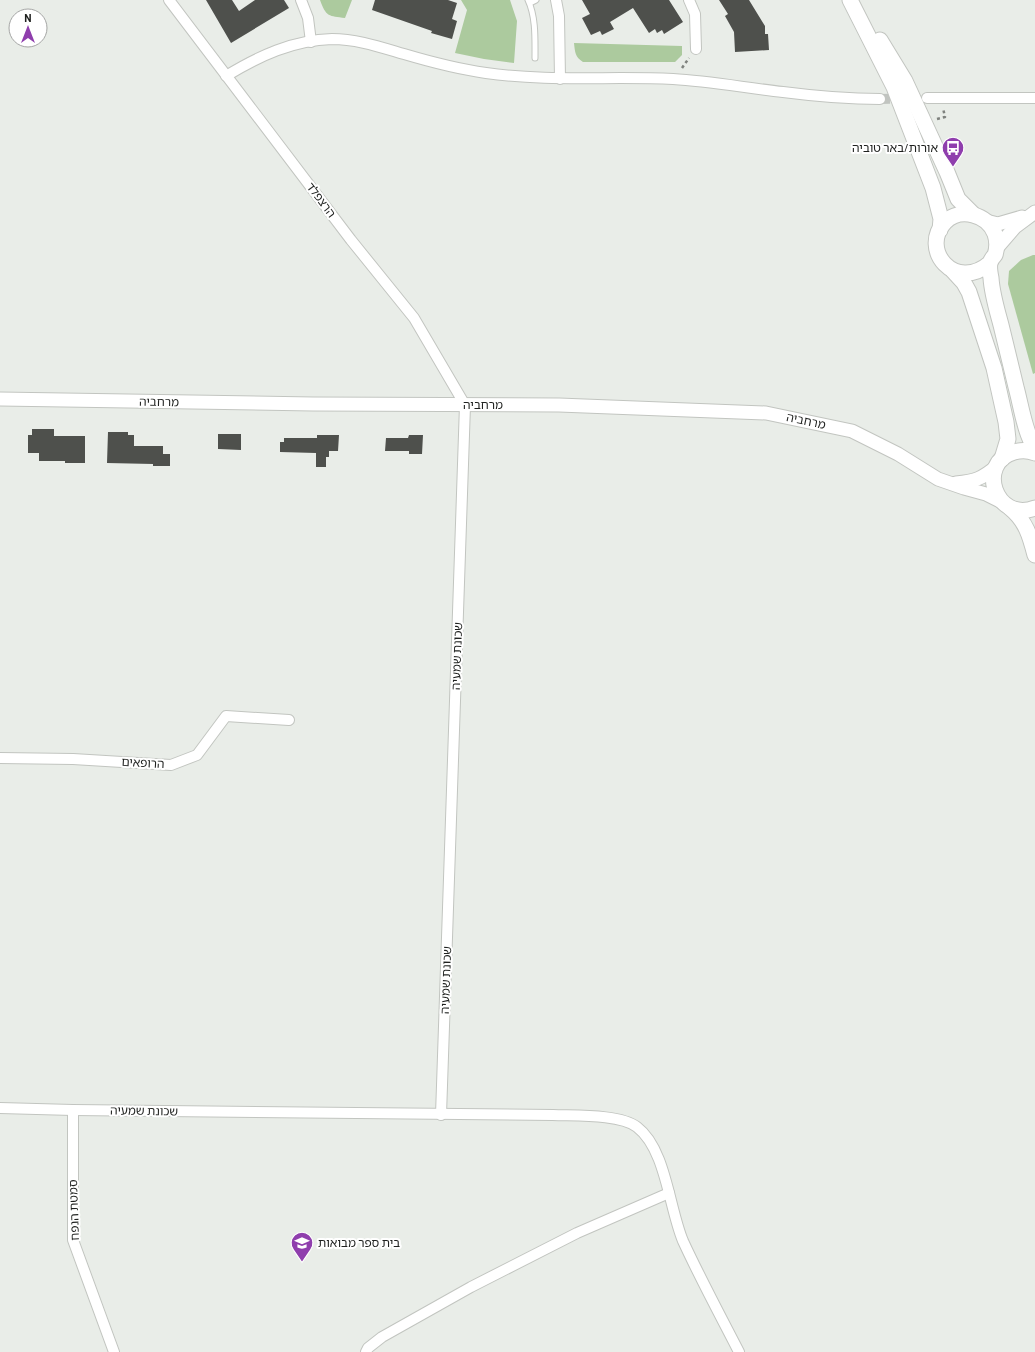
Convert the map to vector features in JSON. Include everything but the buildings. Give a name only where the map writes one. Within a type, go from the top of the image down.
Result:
[{"type":"main road","points":[[850,0],[894,87],[933,188],[940,219],[940,230]]},
{"type":"main road","points":[[857,0],[905,81],[958,199],[990,225],[995,234],[997,244],[995,254],[990,263],[982,270],[972,273],[963,274],[954,271],[945,265],[936,248],[936,239],[940,230],[945,222],[954,216],[963,214],[980,218]]},
{"type":"main road","points":[[990,263],[992,289],[998,317],[1029,435],[1035,448]]},
{"type":"main road","points":[[954,271],[969,292],[994,368],[1006,422],[1008,440],[994,475],[996,494],[1006,505],[1018,514],[1028,531],[1035,555]]},
{"type":"main road","points":[[1000,462],[1010,453],[1020,450],[1035,453]]},
{"type":"main road","points":[[1006,505],[1020,510],[1035,508]]},
{"type":"street","name":"הרצפלד","points":[[169,0],[351,240],[414,318],[465,405]]},
{"type":"street","points":[[301,0],[308,18],[311,42]]},
{"type":"street","points":[[556,0],[559,23],[560,79]]},
{"type":"street","points":[[689,0],[695,14],[696,49]]},
{"type":"street","points":[[226,76],[264,55],[286,47],[331,39],[364,42],[452,67],[511,77],[560,79],[674,79],[720,83],[784,93],[880,98]]},
{"type":"street","points":[[927,98],[1035,98]]},
{"type":"street","points":[[980,218],[998,224],[1009,222],[1032,213]]},
{"type":"street","points":[[996,249],[1015,227],[1032,213]]},
{"type":"street","name":"מרחביה","points":[[0,399],[313,404],[560,405],[766,413],[852,431],[898,454],[921,469],[950,484],[986,494],[1006,505]]},
{"type":"street","name":"שכונת שמעיה","points":[[0,1108],[441,1114],[465,405]]},
{"type":"street","points":[[950,484],[986,476],[1000,462]]},
{"type":"street","name":"הרופאים","points":[[0,758],[73,759],[171,765],[197,755],[226,716],[289,720]]},
{"type":"street","name":"סמטת הנפח","points":[[73,1110],[73,1240],[114,1352]]},
{"type":"street","points":[[441,1114],[581,1116],[623,1120],[637,1126],[649,1140],[658,1158],[682,1239],[739,1352]]},
{"type":"street","points":[[366,1352],[368,1348],[382,1336],[471,1287],[577,1233],[669,1193]]},
{"type":"lane","points":[[535,58],[535,38],[529,2],[536,0]]},
{"type":"path","points":[[674,79],[696,49]]},
{"type":"path","points":[[924,123],[945,117],[941,98]]},
{"type":"green space","points":[[320,0],[352,0],[345,18],[335,17],[326,13]]},
{"type":"green space","points":[[461,0],[510,0],[517,21],[514,63],[455,53],[467,10]]},
{"type":"green space","points":[[574,43],[682,46],[682,55],[675,62],[583,62],[576,54]]},
{"type":"green space","points":[[1035,255],[1035,373],[1033,374],[1008,284],[1009,271],[1021,260]]},
{"type":"tunnel","points":[[880,99],[927,98]]},
{"type":"place","name":"אורות/באר טוביה","points":[[953,168]]},
{"type":"place","name":"בית ספר מבואות","points":[[302,1262]]}]
